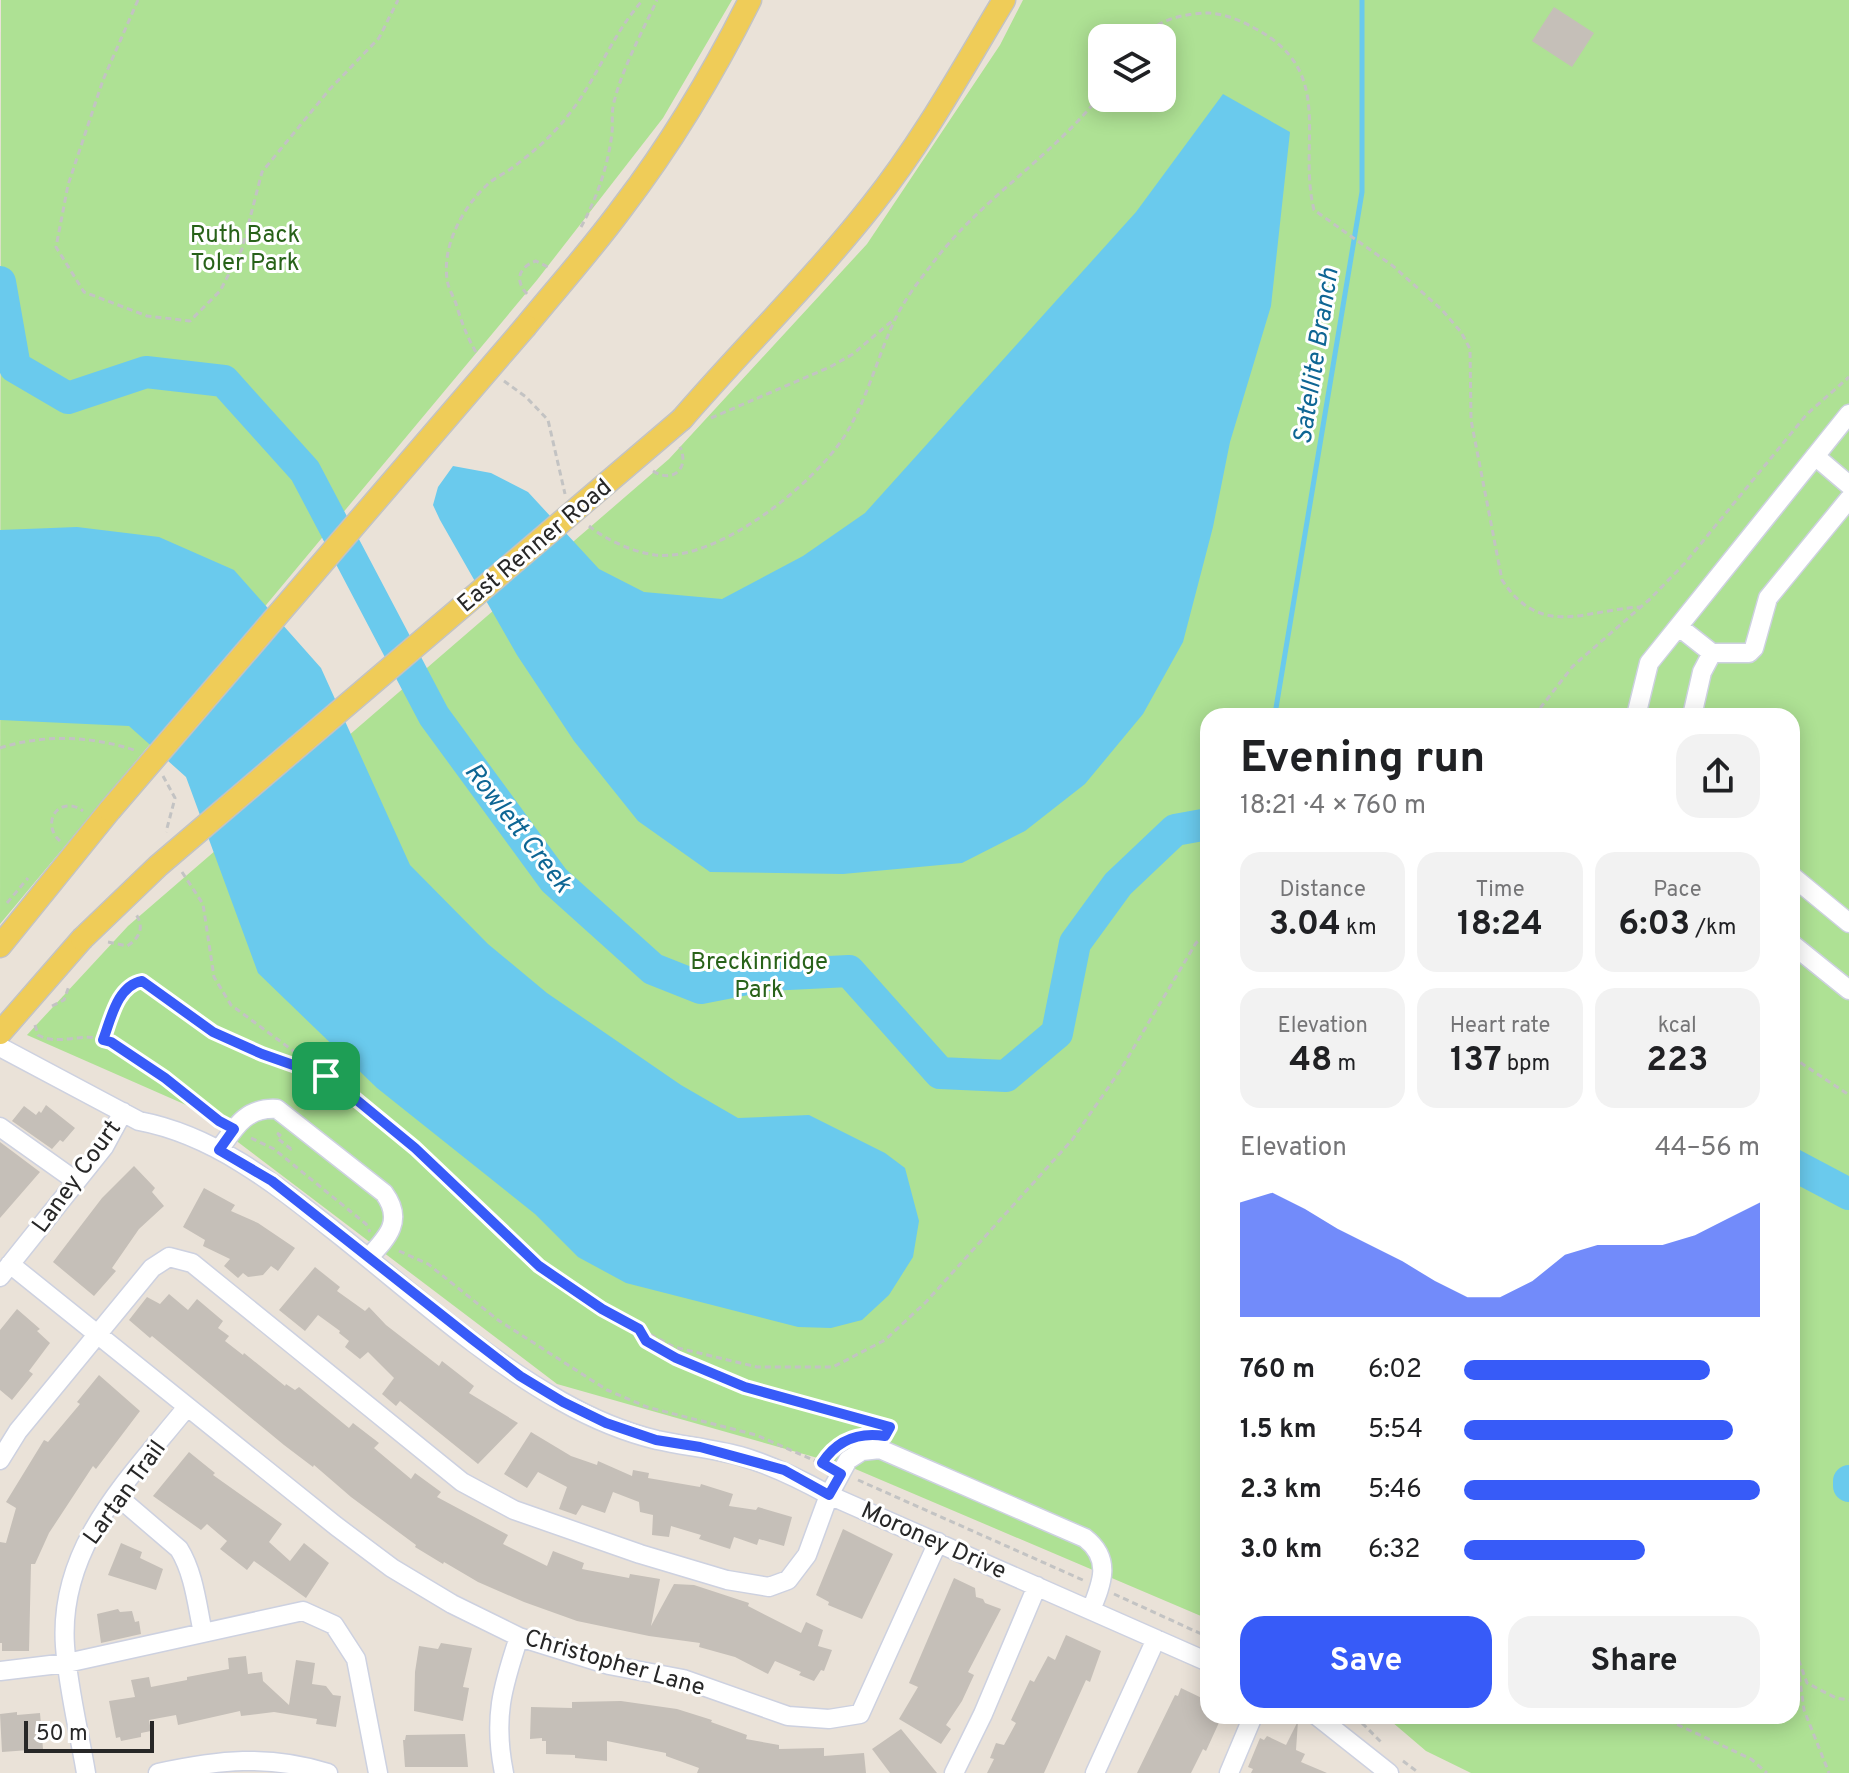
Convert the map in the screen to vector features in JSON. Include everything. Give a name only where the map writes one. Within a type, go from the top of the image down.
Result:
[{"type":"main road","points":[[0,946],[110,810],[526,326],[622,208],[704,85],[750,0]]},
{"type":"main road","name":"East Renner Road","points":[[0,1033],[158,866],[692,420],[730,363],[813,278],[918,143],[1004,0]]},
{"type":"street","points":[[1638,708],[1649,663],[1849,414]]},
{"type":"street","points":[[1815,456],[1849,485]]},
{"type":"street","points":[[1679,627],[1712,653],[1749,653],[1754,648],[1768,598],[1849,499]]},
{"type":"street","points":[[1694,708],[1702,672],[1712,653]]},
{"type":"street","points":[[1800,883],[1849,923]]},
{"type":"street","points":[[1800,950],[1849,990]]},
{"type":"street","name":"Moroney Drive","points":[[0,1047],[139,1121],[161,1125],[219,1150],[272,1181],[520,1376],[563,1402],[606,1423],[656,1440],[728,1453],[784,1470],[829,1495],[1200,1658]]},
{"type":"street","points":[[219,1150],[249,1113],[265,1108],[277,1109],[384,1193],[391,1203],[394,1214],[392,1227],[369,1257]]},
{"type":"street","name":"Laney Court","points":[[5,1271],[104,1147],[123,1112]]},
{"type":"street","points":[[0,1127],[76,1181]]},
{"type":"street","points":[[0,1460],[18,1431],[152,1268],[169,1257],[192,1263],[462,1482],[514,1510],[640,1554],[727,1580],[769,1587],[788,1580],[807,1555],[829,1495],[848,1460],[862,1451],[880,1449],[1093,1544],[1103,1562],[1104,1580],[1091,1610]]},
{"type":"street","name":"Christopher Lane","points":[[5,1271],[99,1335],[392,1568],[452,1604],[519,1637],[609,1665],[683,1679],[788,1716],[829,1719],[860,1714],[938,1542]]},
{"type":"street","name":"Lartan Trail","points":[[86,1773],[67,1663],[65,1612],[72,1578],[83,1545],[116,1495],[187,1407]]},
{"type":"street","points":[[116,1495],[179,1549],[192,1584],[203,1633]]},
{"type":"street","points":[[954,1773],[983,1714],[1037,1586]]},
{"type":"street","points":[[0,1671],[67,1663],[303,1611],[334,1625],[356,1659],[378,1773]]},
{"type":"street","points":[[504,1773],[499,1721],[502,1686],[519,1637]]},
{"type":"street","points":[[1095,1773],[1156,1639]]},
{"type":"street","points":[[1229,1773],[1250,1724]]},
{"type":"street","points":[[1330,1724],[1394,1765]]},
{"type":"street","points":[[158,1773],[219,1761],[247,1767],[276,1760],[328,1773]]},
{"type":"path","points":[[138,0],[103,80],[68,185],[56,247],[84,292],[147,316],[190,321],[220,291],[242,249],[262,172],[329,90],[379,38],[398,0]]},
{"type":"path","points":[[476,352],[465,334],[448,286],[446,269],[449,252],[460,220],[489,183],[525,158],[565,120],[581,100],[619,31],[643,0]]},
{"type":"path","points":[[579,230],[592,207],[606,168],[612,132],[612,107],[621,77],[657,0]]},
{"type":"path","points":[[1162,24],[1191,13],[1217,13],[1245,23],[1285,49],[1297,66],[1308,100],[1311,140],[1308,172],[1314,210],[1393,266],[1442,310],[1461,332],[1470,349],[1471,420],[1476,456],[1502,580],[1513,596],[1540,615],[1561,618],[1587,617],[1640,607]]},
{"type":"path","points":[[584,520],[591,528],[622,545],[657,555],[686,552],[718,542],[749,525],[819,469],[843,437],[861,405],[898,314],[910,294],[957,233],[1088,110]]},
{"type":"path","points":[[530,297],[519,283],[522,269],[536,261],[553,271]]},
{"type":"path","points":[[692,420],[830,367],[853,354],[898,314]]},
{"type":"path","points":[[495,372],[548,420],[568,502]]},
{"type":"path","points":[[1540,708],[1573,666],[1685,563],[1807,414],[1849,377]]},
{"type":"path","points":[[647,465],[666,477],[675,474],[682,468],[684,458],[682,449],[675,441]]},
{"type":"path","points":[[0,748],[51,738],[106,742],[133,749],[143,757]]},
{"type":"path","points":[[162,774],[175,798],[165,838]]},
{"type":"path","points":[[62,842],[52,829],[56,812],[72,805],[86,814]]},
{"type":"path","points":[[178,864],[203,904],[214,977],[231,1005],[415,1148],[539,1266],[602,1309],[674,1347],[757,1367],[833,1367],[885,1340],[926,1302],[1072,1140],[1121,1069],[1200,940]]},
{"type":"path","points":[[92,939],[117,946],[127,946],[135,941],[141,933],[141,925],[132,908]]},
{"type":"path","points":[[103,1040],[123,992],[129,985],[142,981],[213,1032],[262,1054],[326,1076]]},
{"type":"path","points":[[35,1025],[38,1035],[47,1040],[96,1038],[135,1057],[219,1121],[274,1149],[366,1224],[370,1233],[428,1264],[498,1320],[607,1390],[647,1407],[756,1435],[1200,1633]]},
{"type":"path","points":[[1800,1062],[1849,1095]]},
{"type":"path","points":[[271,1128],[280,1135],[277,1138],[291,1149],[294,1146]]},
{"type":"path","points":[[251,1138],[256,1129]]},
{"type":"path","points":[[639,1329],[646,1341],[707,1372],[790,1402],[890,1427],[885,1436],[879,1435]]},
{"type":"path","points":[[822,1463],[834,1449]]},
{"type":"path","points":[[1800,1664],[1807,1683],[1836,1698],[1849,1700]]},
{"type":"path","points":[[1800,1679],[1804,1710],[1829,1773]]},
{"type":"path","points":[[1363,1724],[1387,1748]]},
{"type":"path","points":[[1676,1724],[1751,1759],[1767,1773]]},
{"type":"path","points":[[1394,1765],[1419,1773]]},
{"type":"green space","name":"Ruth Back Toler Park","points":[[1,0],[732,0],[663,118],[537,280],[0,924]]},
{"type":"green space","name":"Breckinridge Park","points":[[1023,0],[1849,0],[1849,1773],[1471,1773],[1426,1751],[1394,1724],[1800,1724],[1800,708],[1200,708],[1200,1616],[853,1468],[557,1384],[193,1108],[27,1035],[128,926],[669,459],[867,244],[1000,45]]},
{"type":"water","points":[[1223,94],[1290,132],[1271,306],[1230,442],[1213,527],[1183,642],[1143,714],[1085,784],[1025,831],[962,863],[843,874],[710,872],[638,821],[574,741],[517,655],[440,520],[433,505],[438,487],[453,466],[491,473],[528,492],[599,569],[644,592],[722,599],[803,556],[865,513],[1136,212]]},
{"type":"water","points":[[77,527],[159,537],[234,570],[321,668],[410,865],[488,944],[547,993],[681,1085],[738,1118],[809,1115],[885,1153],[905,1168],[919,1221],[913,1257],[889,1295],[862,1320],[831,1328],[798,1327],[626,1283],[578,1257],[535,1214],[377,1088],[258,973],[186,777],[129,726],[0,720],[0,530]]},
{"type":"building","points":[[1554,7],[1594,33],[1572,67],[1532,41]]},
{"type":"building","points":[[46,1105],[75,1128],[52,1149],[12,1121],[24,1106],[36,1115]]},
{"type":"building","points":[[0,1142],[40,1172],[0,1218]]},
{"type":"building","points":[[134,1166],[155,1188],[152,1192],[164,1206],[139,1229],[112,1268],[116,1271],[94,1296],[53,1262],[102,1198]]},
{"type":"building","points":[[204,1188],[235,1205],[231,1211],[258,1223],[295,1248],[278,1271],[271,1266],[263,1275],[248,1277],[243,1273],[238,1278],[224,1266],[230,1259],[203,1246],[205,1240],[183,1227]]},
{"type":"building","points":[[315,1267],[340,1287],[337,1291],[365,1311],[369,1307],[386,1325],[439,1366],[442,1361],[474,1386],[469,1393],[518,1423],[478,1464],[400,1401],[396,1406],[382,1394],[394,1378],[368,1352],[360,1359],[345,1347],[349,1341],[340,1331],[318,1315],[305,1331],[279,1310]]},
{"type":"building","points":[[169,1294],[188,1310],[197,1299],[223,1321],[218,1328],[229,1336],[225,1341],[285,1386],[295,1390],[299,1387],[349,1428],[353,1423],[379,1443],[374,1448],[411,1479],[415,1473],[441,1492],[437,1497],[508,1535],[503,1544],[547,1566],[553,1551],[584,1563],[582,1569],[629,1578],[630,1574],[660,1579],[651,1626],[674,1584],[694,1585],[749,1603],[748,1606],[801,1633],[806,1622],[823,1630],[818,1646],[832,1650],[824,1671],[821,1670],[814,1681],[775,1661],[768,1674],[735,1657],[699,1647],[700,1643],[577,1621],[524,1602],[443,1564],[415,1547],[129,1320],[147,1297],[160,1304]]},
{"type":"building","points":[[17,1309],[40,1329],[37,1331],[50,1343],[29,1371],[33,1374],[12,1400],[0,1390],[0,1330]]},
{"type":"building","points":[[99,1375],[140,1411],[96,1469],[93,1466],[49,1533],[35,1564],[31,1564],[29,1651],[2,1651],[0,1542],[6,1543],[16,1508],[6,1502],[44,1440],[48,1442],[80,1404],[77,1402]]},
{"type":"building","points":[[531,1432],[571,1456],[597,1465],[598,1461],[632,1476],[633,1470],[649,1473],[648,1478],[700,1487],[701,1484],[733,1494],[729,1506],[756,1510],[758,1507],[792,1517],[784,1546],[759,1539],[757,1545],[734,1537],[730,1549],[699,1539],[701,1535],[671,1526],[669,1537],[652,1535],[653,1515],[640,1512],[639,1502],[613,1492],[605,1513],[582,1505],[576,1515],[559,1509],[567,1487],[538,1472],[527,1488],[504,1474]]},
{"type":"building","points":[[189,1452],[215,1473],[213,1475],[282,1524],[269,1542],[290,1561],[304,1543],[329,1563],[306,1598],[254,1561],[247,1570],[220,1549],[227,1541],[207,1524],[201,1530],[153,1496]]},
{"type":"building","points":[[843,1529],[893,1554],[862,1619],[828,1605],[829,1602],[816,1595]]},
{"type":"building","points":[[121,1543],[142,1552],[140,1558],[163,1569],[156,1590],[108,1575]]},
{"type":"building","points":[[954,1578],[975,1588],[976,1597],[985,1603],[1001,1609],[968,1672],[974,1675],[946,1725],[951,1729],[941,1744],[899,1719],[918,1687],[909,1683]]},
{"type":"building","points":[[118,1609],[120,1612],[132,1611],[135,1622],[139,1621],[141,1634],[101,1643],[97,1614]]},
{"type":"building","points":[[1066,1635],[1101,1651],[1090,1682],[1086,1680],[1044,1773],[987,1773],[994,1759],[990,1758],[996,1743],[1004,1745],[1016,1723],[1011,1720],[1030,1680],[1034,1682],[1048,1656],[1055,1660]]},
{"type":"building","points":[[441,1643],[472,1648],[463,1687],[469,1688],[463,1721],[414,1711],[419,1646],[438,1649]]},
{"type":"building","points":[[246,1656],[248,1674],[262,1672],[263,1681],[289,1705],[296,1660],[315,1663],[312,1684],[326,1686],[333,1695],[341,1696],[336,1727],[316,1724],[317,1719],[274,1712],[241,1716],[240,1711],[178,1725],[176,1715],[149,1720],[151,1731],[141,1733],[141,1737],[121,1741],[120,1737],[116,1738],[109,1701],[135,1697],[131,1680],[149,1677],[151,1687],[187,1680],[187,1677],[229,1669],[228,1658]]},
{"type":"building","points":[[1181,1688],[1200,1697],[1200,1724],[1218,1724],[1206,1751],[1203,1749],[1191,1773],[1137,1773],[1175,1695],[1178,1696]]},
{"type":"building","points":[[621,1701],[677,1709],[747,1735],[746,1739],[779,1745],[779,1749],[824,1748],[824,1756],[864,1753],[866,1773],[697,1773],[699,1768],[666,1756],[666,1753],[607,1741],[607,1761],[575,1758],[575,1755],[546,1754],[546,1741],[542,1738],[530,1739],[531,1707],[572,1708],[572,1702]]},
{"type":"building","points":[[17,1712],[17,1715],[40,1713],[43,1749],[2,1752],[0,1714]]},
{"type":"building","points":[[1298,1724],[1296,1750],[1305,1754],[1301,1762],[1327,1773],[1251,1773],[1253,1769],[1248,1767],[1260,1738],[1264,1740],[1267,1736],[1286,1745]]},
{"type":"building","points":[[901,1729],[937,1773],[890,1773],[872,1749]]},
{"type":"building","points":[[465,1734],[468,1767],[405,1767],[403,1740],[406,1735]]},
{"type":"waterway","name":"Satellite Branch","points":[[1276,708],[1362,192],[1362,0]]},
{"type":"waterway","name":"Rowlett Creek","points":[[0,282],[15,367],[68,398],[146,372],[224,381],[305,471],[434,716],[554,880],[653,969],[701,988],[768,975],[849,971],[940,1073],[1006,1076],[1057,1033],[1075,943],[1118,884],[1175,830],[1200,825]]},
{"type":"waterway","name":"Rowlett Creek","points":[[1800,1168],[1849,1194]]},
{"type":"waterway","name":"Rowlett Creek","points":[[1849,1481],[1849,1486]]},
{"type":"route","points":[[142,981],[213,1032],[262,1054],[326,1076],[415,1148],[539,1266],[602,1309],[639,1329],[646,1341],[676,1358],[745,1387],[790,1402],[890,1427],[885,1436],[871,1434],[852,1438],[842,1442],[827,1456],[822,1463],[841,1474],[829,1495],[784,1470],[700,1447],[656,1440],[606,1423],[563,1402],[520,1376],[272,1181],[219,1150],[234,1129],[135,1057],[103,1040],[123,992],[129,985],[142,981]]}]
